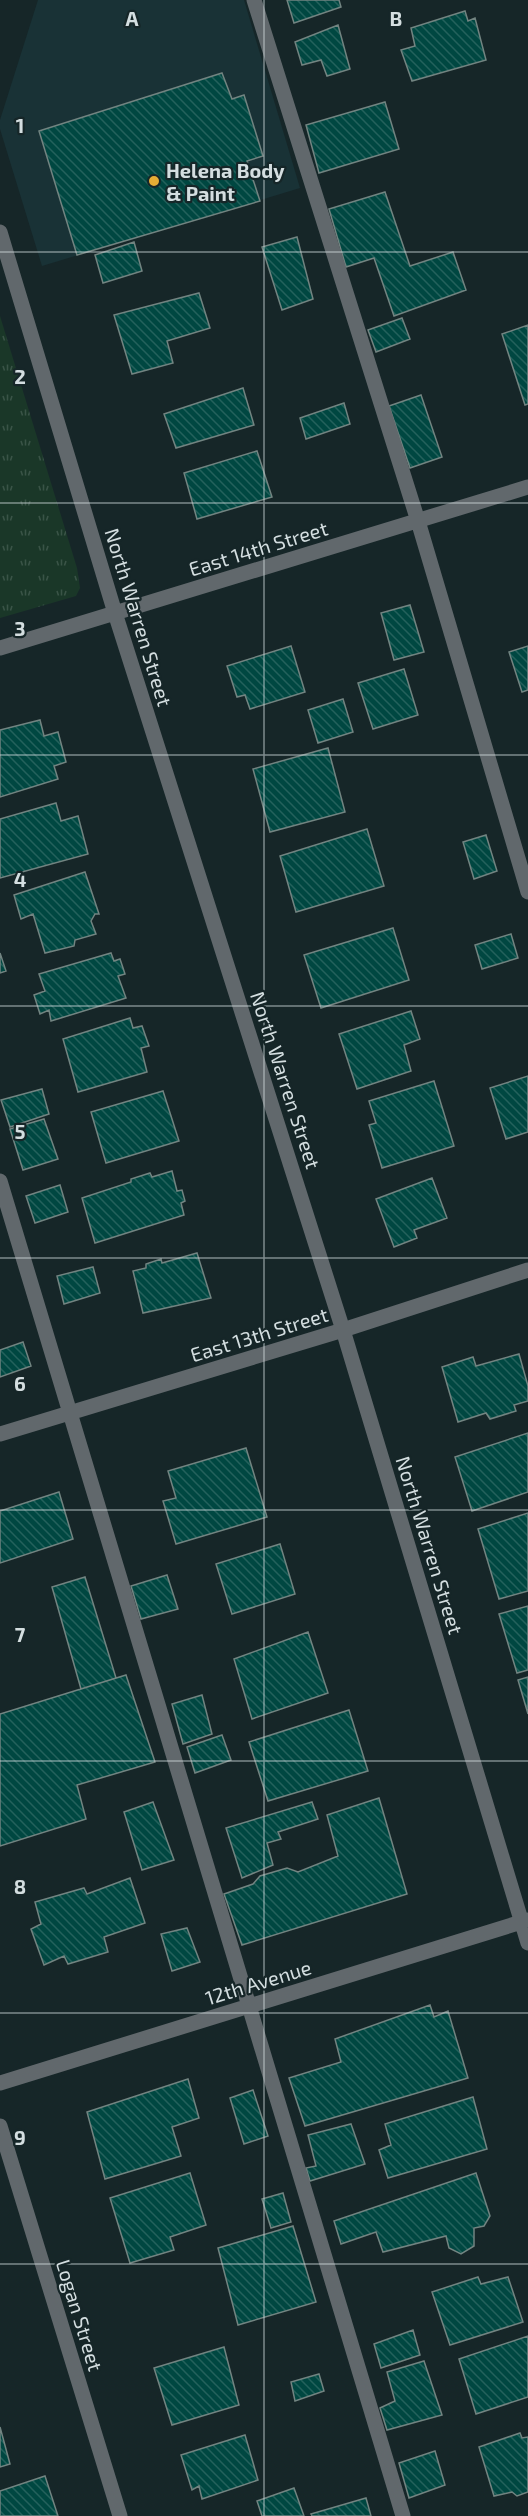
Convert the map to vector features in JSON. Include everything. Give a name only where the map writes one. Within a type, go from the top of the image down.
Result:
[{"type":"street","points":[[254,0],[418,520],[528,892]]},
{"type":"street","name":"North Warren Street","points":[[0,232],[116,613],[343,1330],[525,1921],[528,1943]]},
{"type":"street","name":"East 14th Street","points":[[0,648],[528,487]]},
{"type":"street","points":[[0,1180],[404,2516]]},
{"type":"street","name":"East 13th Street","points":[[0,1434],[343,1330],[528,1270]]},
{"type":"street","name":"12th Avenue","points":[[0,2083],[525,1921]]},
{"type":"street","name":"Logan Street","points":[[0,2126],[120,2516]]},
{"type":"shaded area","points":[[38,0],[244,0],[300,188],[42,266],[0,129],[0,120]]},
{"type":"green space","points":[[0,316],[77,568],[80,588],[76,596],[0,618]]},
{"type":"building","points":[[287,0],[339,0],[341,7],[294,23]]},
{"type":"building","points":[[465,11],[468,21],[475,18],[486,60],[412,81],[401,50],[415,46],[411,28]]},
{"type":"building","points":[[338,25],[350,69],[327,76],[321,60],[302,65],[295,42]]},
{"type":"building","name":"Helena Body & Paint","points":[[222,73],[232,99],[244,95],[263,156],[247,161],[260,201],[77,255],[39,131]]},
{"type":"building","points":[[385,102],[399,149],[319,173],[306,125]]},
{"type":"building","points":[[385,192],[410,266],[453,252],[466,290],[394,316],[374,258],[346,267],[329,209]]},
{"type":"building","points":[[297,237],[313,299],[282,310],[262,247]]},
{"type":"building","points":[[134,242],[142,271],[103,283],[95,255]]},
{"type":"building","points":[[199,293],[210,328],[167,341],[173,363],[132,374],[114,315]]},
{"type":"building","points":[[402,318],[410,339],[376,352],[368,330]]},
{"type":"building","points":[[528,325],[528,404],[525,405],[502,334]]},
{"type":"building","points":[[243,388],[254,425],[176,448],[164,414]]},
{"type":"building","points":[[421,395],[442,457],[410,468],[389,406]]},
{"type":"building","points":[[344,403],[350,424],[306,439],[300,418]]},
{"type":"building","points":[[257,451],[272,497],[197,519],[184,473]]},
{"type":"building","points":[[410,605],[424,652],[394,660],[381,613]]},
{"type":"building","points":[[291,646],[305,692],[250,709],[245,695],[237,697],[227,666]]},
{"type":"building","points":[[528,646],[528,690],[522,692],[509,652]]},
{"type":"building","points":[[404,669],[418,715],[373,729],[358,683]]},
{"type":"building","points":[[343,699],[353,732],[318,743],[308,710]]},
{"type":"building","points":[[40,720],[44,736],[58,732],[66,762],[54,766],[58,779],[0,797],[0,730]]},
{"type":"building","points":[[328,748],[345,812],[270,832],[253,769]]},
{"type":"building","points":[[56,803],[61,821],[78,816],[88,854],[0,878],[0,819]]},
{"type":"building","points":[[367,829],[384,886],[296,912],[280,856]]},
{"type":"building","points":[[486,835],[497,871],[474,879],[463,842]]},
{"type":"building","points":[[85,872],[99,914],[95,914],[91,921],[96,934],[75,940],[74,946],[45,953],[33,914],[21,919],[14,895]]},
{"type":"building","points":[[393,928],[409,980],[321,1008],[304,955]]},
{"type":"building","points":[[511,934],[518,958],[482,969],[475,945]]},
{"type":"building","points":[[0,953],[6,971],[0,973]]},
{"type":"building","points":[[111,953],[114,961],[120,959],[125,974],[118,976],[126,998],[51,1021],[49,1010],[40,1014],[34,995],[45,991],[39,974]]},
{"type":"building","points":[[411,1011],[420,1039],[404,1045],[411,1071],[357,1089],[339,1034]]},
{"type":"building","points":[[130,1018],[133,1028],[142,1026],[149,1046],[141,1048],[147,1072],[78,1092],[63,1039]]},
{"type":"building","points":[[528,1076],[528,1132],[506,1139],[490,1088]]},
{"type":"building","points":[[434,1081],[454,1146],[382,1168],[369,1125],[376,1123],[369,1101]]},
{"type":"building","points":[[42,1089],[49,1114],[10,1127],[1,1100]]},
{"type":"building","points":[[163,1091],[179,1141],[106,1163],[91,1112]]},
{"type":"building","points":[[44,1119],[58,1159],[23,1170],[10,1129]]},
{"type":"building","points":[[172,1171],[177,1191],[182,1190],[185,1201],[181,1203],[184,1215],[95,1243],[82,1198],[131,1182],[131,1179],[150,1173],[152,1177]]},
{"type":"building","points":[[432,1178],[447,1218],[414,1230],[417,1238],[394,1247],[376,1199]]},
{"type":"building","points":[[60,1185],[68,1212],[35,1223],[26,1196]]},
{"type":"building","points":[[197,1253],[211,1298],[143,1313],[133,1271],[146,1268],[146,1264],[161,1259],[162,1263]]},
{"type":"building","points":[[93,1267],[100,1293],[64,1304],[57,1276]]},
{"type":"building","points":[[23,1342],[31,1366],[0,1377],[0,1350]]},
{"type":"building","points":[[519,1354],[528,1386],[528,1401],[514,1405],[516,1411],[490,1419],[486,1413],[458,1422],[442,1367],[473,1357],[476,1366]]},
{"type":"building","points":[[528,1433],[528,1492],[472,1511],[455,1457]]},
{"type":"building","points":[[246,1448],[267,1517],[176,1544],[163,1501],[176,1498],[168,1471]]},
{"type":"building","points":[[59,1492],[73,1539],[0,1563],[0,1511]]},
{"type":"building","points":[[528,1513],[528,1591],[499,1599],[478,1529]]},
{"type":"building","points":[[280,1544],[295,1594],[232,1614],[216,1564]]},
{"type":"building","points":[[167,1575],[178,1609],[141,1619],[131,1586]]},
{"type":"building","points":[[85,1577],[116,1678],[81,1689],[52,1587]]},
{"type":"building","points":[[528,1606],[528,1670],[517,1673],[499,1614]]},
{"type":"building","points":[[308,1632],[328,1693],[252,1719],[234,1659]]},
{"type":"building","points":[[126,1675],[155,1762],[77,1785],[86,1819],[0,1846],[0,1714]]},
{"type":"building","points":[[528,1677],[528,1714],[518,1680]]},
{"type":"building","points":[[202,1695],[212,1734],[183,1744],[172,1704]]},
{"type":"building","points":[[349,1710],[368,1771],[268,1801],[249,1742]]},
{"type":"building","points":[[222,1735],[231,1760],[195,1773],[187,1747]]},
{"type":"building","points":[[379,1798],[407,1894],[242,1945],[224,1894],[253,1884],[260,1876],[287,1868],[298,1872],[338,1856],[327,1815]]},
{"type":"building","points":[[153,1802],[174,1860],[142,1870],[124,1812]]},
{"type":"building","points":[[312,1802],[318,1819],[278,1832],[281,1839],[267,1843],[273,1865],[242,1878],[226,1828]]},
{"type":"building","points":[[130,1878],[145,1923],[104,1937],[108,1952],[68,1964],[64,1956],[44,1965],[31,1929],[41,1924],[35,1902],[84,1888],[87,1894]]},
{"type":"building","points":[[187,1928],[200,1962],[172,1971],[161,1934]]},
{"type":"building","points":[[430,2005],[434,2017],[448,2011],[468,2078],[305,2126],[289,2078],[341,2062],[335,2039]]},
{"type":"building","points":[[188,2079],[199,2118],[172,2127],[181,2156],[105,2179],[87,2112]]},
{"type":"building","points":[[253,2090],[268,2136],[244,2144],[230,2098]]},
{"type":"building","points":[[473,2097],[487,2149],[388,2178],[379,2150],[391,2145],[385,2124]]},
{"type":"building","points":[[351,2124],[365,2164],[310,2181],[306,2168],[316,2166],[308,2135]]},
{"type":"building","points":[[190,2173],[206,2225],[170,2237],[174,2250],[130,2263],[110,2198]]},
{"type":"building","points":[[476,2173],[490,2216],[484,2226],[474,2228],[474,2246],[461,2254],[449,2248],[446,2236],[383,2252],[376,2232],[341,2244],[334,2221]]},
{"type":"building","points":[[283,2193],[291,2222],[271,2228],[262,2199]]},
{"type":"building","points":[[293,2226],[316,2302],[238,2325],[218,2248]]},
{"type":"building","points":[[478,2277],[481,2284],[508,2277],[523,2322],[450,2345],[432,2292]]},
{"type":"building","points":[[413,2330],[420,2355],[381,2368],[374,2344]]},
{"type":"building","points":[[528,2336],[528,2397],[476,2414],[459,2359]]},
{"type":"building","points":[[224,2347],[239,2405],[172,2425],[154,2368]]},
{"type":"building","points":[[424,2361],[442,2415],[387,2430],[380,2408],[395,2401],[387,2372]]},
{"type":"building","points":[[319,2374],[324,2391],[295,2401],[291,2382]]},
{"type":"building","points":[[0,2427],[10,2464],[0,2467]]},
{"type":"building","points":[[520,2433],[522,2438],[528,2437],[528,2492],[517,2496],[512,2492],[494,2496],[479,2447]]},
{"type":"building","points":[[245,2435],[258,2480],[202,2499],[199,2486],[192,2490],[181,2455]]},
{"type":"building","points":[[435,2451],[445,2485],[409,2498],[399,2463]]},
{"type":"building","points":[[45,2476],[58,2516],[0,2516],[0,2491]]},
{"type":"building","points":[[294,2488],[304,2516],[262,2516],[257,2501]]},
{"type":"building","points":[[366,2498],[371,2516],[312,2516],[311,2514]]},
{"type":"place","name":"Helena Body & Paint","points":[[154,181]]}]
